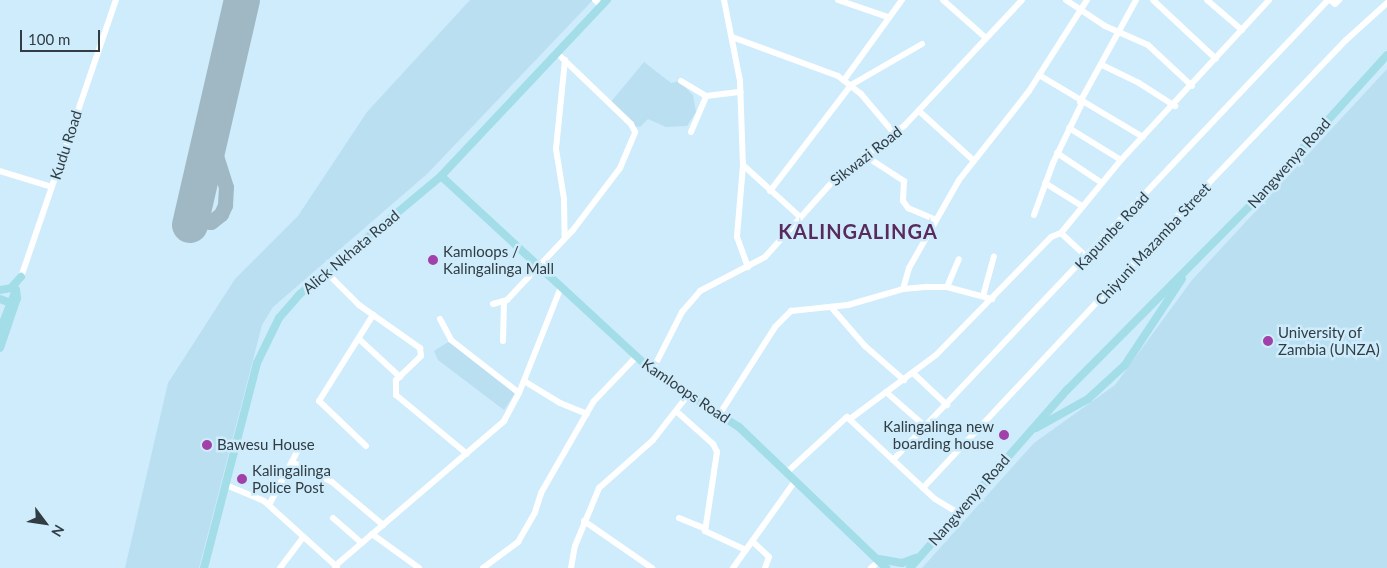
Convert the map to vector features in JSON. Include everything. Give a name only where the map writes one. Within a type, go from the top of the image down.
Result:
[{"type":"main road","name":"Alick Nkhata Road","points":[[204,568],[266,341],[285,309],[326,272],[441,176],[605,3]]},
{"type":"main road","name":"Nangwenya Road","points":[[910,568],[1030,432],[1269,186],[1387,55]]},
{"type":"main road","name":"Kamloops Road","points":[[441,176],[652,371],[739,427],[886,568]]},
{"type":"main road","name":"Nangwenya Road","points":[[1030,432],[1088,399],[1125,365],[1162,314],[1188,268]]},
{"type":"main road","points":[[0,291],[11,288],[21,277]]},
{"type":"main road","points":[[0,291],[14,298]]},
{"type":"main road","points":[[0,299],[14,298]]},
{"type":"main road","name":"Kudu Road","points":[[0,330],[14,298]]},
{"type":"main road","name":"Kudu Road","points":[[0,348],[14,298]]},
{"type":"main road","points":[[0,304],[5,317]]},
{"type":"main road","points":[[871,552],[880,559],[896,563],[912,560],[922,554]]},
{"type":"main road","points":[[915,568],[922,554]]},
{"type":"street","name":"Kudu Road","points":[[14,298],[116,0]]},
{"type":"street","points":[[595,0],[605,3]]},
{"type":"street","points":[[724,0],[741,92],[743,166],[737,237],[748,267]]},
{"type":"street","points":[[838,0],[888,17]]},
{"type":"street","points":[[844,80],[902,0]]},
{"type":"street","points":[[943,0],[986,38]]},
{"type":"street","points":[[1011,0],[1017,6]]},
{"type":"street","name":"Sikwazi Road","points":[[652,371],[691,300],[708,285],[748,267],[771,252],[799,216],[835,178],[894,134],[919,111],[1022,0]]},
{"type":"street","points":[[1066,0],[1080,11],[1116,31],[1148,45],[1192,86]]},
{"type":"street","points":[[903,290],[909,268],[973,160],[1039,75],[1088,0]]},
{"type":"street","points":[[1034,215],[1045,183],[1081,102],[1102,65],[1116,31],[1136,0]]},
{"type":"street","points":[[1153,0],[1216,59]]},
{"type":"street","points":[[1207,0],[1242,30]]},
{"type":"street","points":[[850,418],[913,373],[992,299],[1051,237],[1061,234],[1082,206],[1122,160],[1175,106],[1269,0]]},
{"type":"street","points":[[1329,0],[1335,4],[1339,0]]},
{"type":"street","name":"Kapumbe Road","points":[[893,460],[1329,0]]},
{"type":"street","name":"Chiyuni Mazamba Street","points":[[922,488],[1345,41],[1387,3]]},
{"type":"street","points":[[732,37],[844,80],[851,85],[894,134]]},
{"type":"street","points":[[770,191],[851,85],[922,44]]},
{"type":"street","points":[[493,304],[504,301],[565,238],[620,168],[635,132],[630,124],[558,54]]},
{"type":"street","points":[[565,60],[556,149],[564,199],[565,238]]},
{"type":"street","points":[[1102,65],[1139,83],[1175,106]]},
{"type":"street","points":[[1039,75],[1143,138]]},
{"type":"street","points":[[681,81],[706,96],[741,92]]},
{"type":"street","points":[[691,132],[706,96]]},
{"type":"street","points":[[919,111],[973,160]]},
{"type":"street","points":[[1069,128],[1122,160]]},
{"type":"street","points":[[1058,153],[1102,183]]},
{"type":"street","points":[[864,155],[904,181],[903,201],[908,208],[936,220]]},
{"type":"street","points":[[743,166],[799,216]]},
{"type":"street","points":[[0,171],[52,187]]},
{"type":"street","points":[[1045,183],[1082,206]]},
{"type":"street","points":[[1061,234],[1087,257]]},
{"type":"street","points":[[983,296],[994,256]]},
{"type":"street","points":[[947,287],[959,259]]},
{"type":"street","points":[[326,272],[374,315],[420,348],[421,356],[395,384],[396,395],[467,454]]},
{"type":"street","points":[[226,485],[269,505],[302,539],[336,567],[383,524],[504,421],[519,393],[561,287]]},
{"type":"street","points":[[719,415],[783,317],[801,308],[831,307],[903,290],[947,287],[992,299]]},
{"type":"street","points":[[503,341],[504,301]]},
{"type":"street","points":[[831,307],[864,346],[904,380]]},
{"type":"street","points":[[366,446],[320,404],[374,315]]},
{"type":"street","points":[[440,319],[450,340],[519,393]]},
{"type":"street","points":[[359,339],[400,377]]},
{"type":"street","points":[[488,567],[518,542],[535,512],[541,493],[587,414],[611,380],[636,357]]},
{"type":"street","points":[[913,373],[947,405]]},
{"type":"street","points":[[524,381],[560,403],[587,414]]},
{"type":"street","points":[[886,392],[926,427]]},
{"type":"street","points":[[571,568],[575,546],[599,488],[653,440],[688,395]]},
{"type":"street","points":[[676,411],[713,444],[717,452],[704,528]]},
{"type":"street","points":[[786,472],[844,417],[850,418],[922,488],[958,513]]},
{"type":"street","points":[[269,505],[298,450]]},
{"type":"street","points":[[292,462],[332,482],[383,524]]},
{"type":"street","points":[[733,568],[794,481]]},
{"type":"street","points":[[333,518],[362,543]]},
{"type":"street","points":[[679,518],[704,528],[708,533],[746,550]]},
{"type":"street","points":[[584,521],[652,568]]},
{"type":"street","points":[[372,534],[419,568]]},
{"type":"street","points":[[280,568],[302,539]]},
{"type":"street","points":[[752,541],[769,557],[765,568]]},
{"type":"street","points":[[871,568],[879,561]]},
{"type":"shaded area","points":[[470,0],[593,0],[427,174],[273,307],[262,325],[199,568],[125,568],[168,383],[235,279],[298,216],[367,112]]},
{"type":"shaded area","points":[[644,62],[671,83],[679,81],[693,95],[696,112],[687,126],[666,127],[648,119],[640,127],[634,126],[610,103]]},
{"type":"shaded area","name":"University of Zambia (UNZA)","points":[[1387,69],[1387,568],[922,568],[1034,443],[1115,385],[1192,280]]},
{"type":"shaded area","points":[[450,341],[515,393],[504,410],[438,360],[434,351]]},
{"type":"taxiway","points":[[193,214],[201,221],[211,222],[221,214],[225,205],[226,187],[210,137]]},
{"type":"runway","points":[[190,225],[242,0]]},
{"type":"place","name":"Kamloops / Kalingalinga Mall","points":[[433,260]]},
{"type":"place","name":"University of Zambia (UNZA)","points":[[1268,341]]},
{"type":"place","name":"Kalingalinga new boarding house","points":[[1004,435]]},
{"type":"place","name":"Bawesu House","points":[[207,445]]},
{"type":"place","name":"Kalingalinga Police Post","points":[[242,479]]},
{"type":"district","name":"KALINGALINGA","points":[[858,231]]}]
